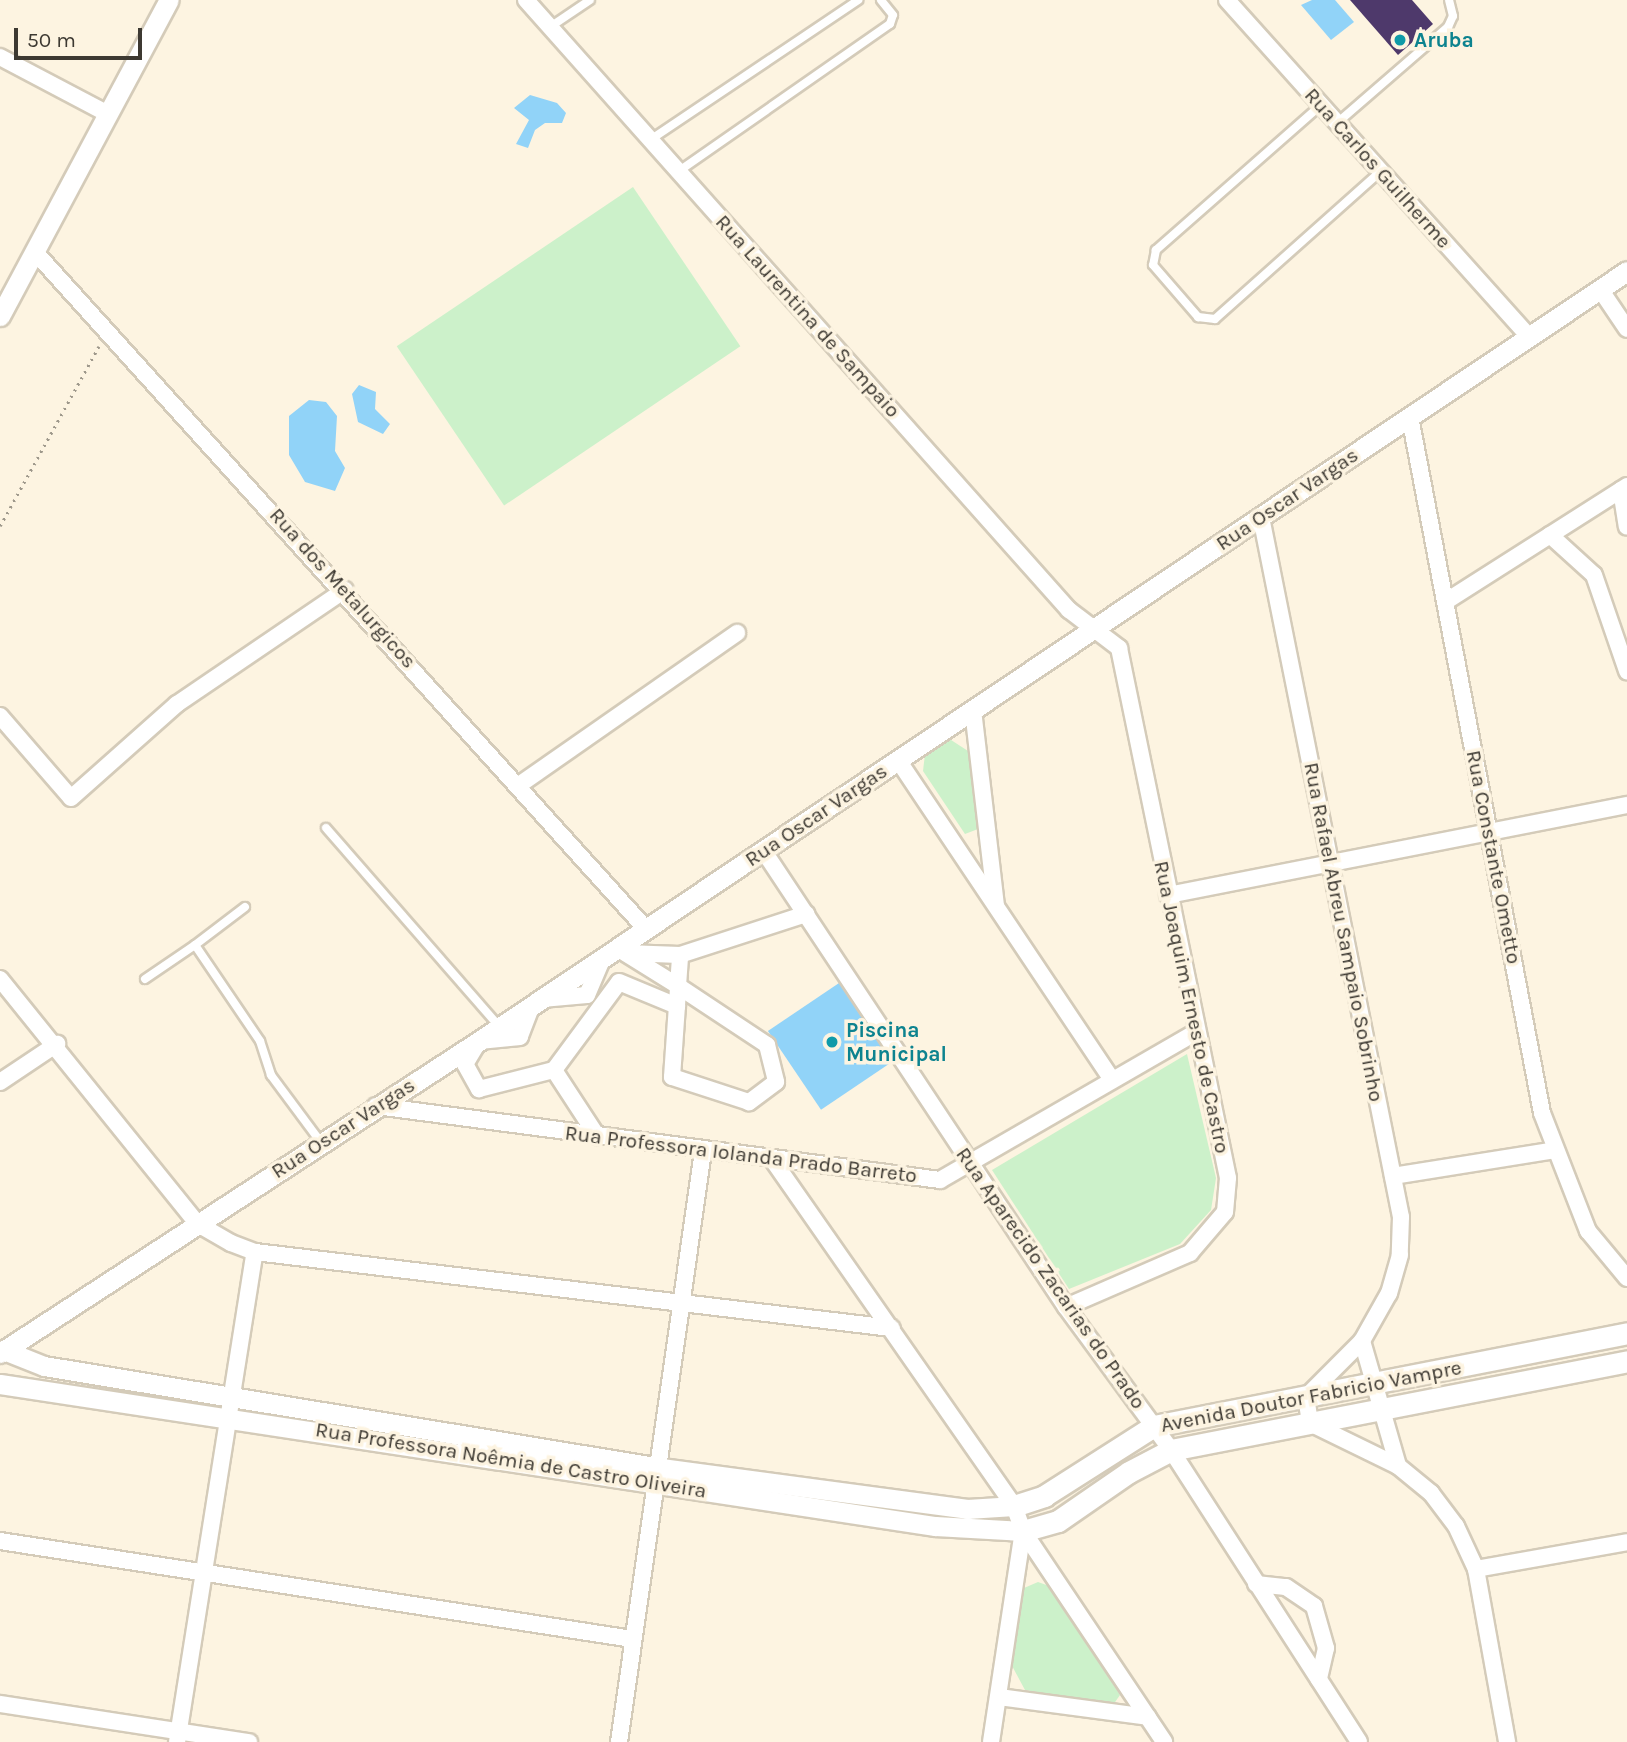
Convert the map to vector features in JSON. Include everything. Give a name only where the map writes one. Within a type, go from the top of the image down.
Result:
[{"type":"main road","name":"Avenida Doutor Fabricio Vampre","points":[[1014,1506],[1044,1496],[1154,1426],[1627,1333]]},
{"type":"main road","name":"Avenida Doutor Fabricio Vampre","points":[[1023,1531],[1058,1521],[1129,1472],[1171,1450],[1627,1361]]},
{"type":"street","points":[[0,316],[169,0]]},
{"type":"street","name":"Rua Laurentina de Sampaio","points":[[526,0],[1069,610],[1094,629]]},
{"type":"street","name":"Rua Carlos Guilherme","points":[[1227,0],[1529,337]]},
{"type":"street","points":[[0,57],[108,114]]},
{"type":"street","name":"Rua dos Metalurgicos","points":[[35,252],[345,590],[646,929]]},
{"type":"street","name":"Rua Oscar Vargas","points":[[2,1351],[320,1141],[613,955],[646,929],[763,850],[1627,271]]},
{"type":"street","points":[[1600,289],[1627,329]]},
{"type":"street","name":"Rua Constante Ometto","points":[[1410,417],[1542,1113],[1588,1231],[1627,1278]]},
{"type":"street","points":[[1445,602],[1624,488],[1627,527]]},
{"type":"street","name":"Rua Rafael Abreu Sampaio Sobrinho","points":[[1261,517],[1393,1176],[1400,1255],[1389,1293],[1362,1341],[1306,1397]]},
{"type":"street","points":[[1550,535],[1594,575],[1627,667]]},
{"type":"street","points":[[0,716],[71,798],[177,704],[345,590]]},
{"type":"street","name":"Rua Joaquim Ernesto de Castro","points":[[1066,1307],[1189,1253],[1225,1212],[1228,1178],[1195,1033],[1119,648],[1094,629]]},
{"type":"street","points":[[519,786],[737,633]]},
{"type":"street","points":[[974,709],[997,907]]},
{"type":"street","points":[[898,760],[1112,1080]]},
{"type":"street","points":[[1168,895],[1627,806]]},
{"type":"street","name":"Rua Aparecido Zacarias do Prado","points":[[763,850],[1066,1307],[1171,1450],[1359,1742]]},
{"type":"street","points":[[613,955],[680,955],[806,914]]},
{"type":"street","points":[[613,955],[678,986],[767,1045],[776,1082],[749,1102],[672,1077],[677,1006],[678,986],[680,955]]},
{"type":"street","points":[[0,979],[57,1044],[198,1224],[255,1252],[683,1300],[891,1328]]},
{"type":"street","points":[[537,1002],[520,1037],[479,1041],[465,1064],[479,1089],[554,1070],[619,982],[677,1006]]},
{"type":"street","name":"Rua Professora Iolanda Prado Barreto","points":[[376,1106],[940,1180],[1195,1033]]},
{"type":"street","points":[[0,1082],[57,1044]]},
{"type":"street","points":[[554,1070],[597,1136]]},
{"type":"street","points":[[1393,1176],[1555,1150]]},
{"type":"street","points":[[619,1742],[703,1151]]},
{"type":"street","points":[[772,1159],[1014,1506],[1023,1531],[1164,1742]]},
{"type":"street","points":[[178,1736],[255,1252]]},
{"type":"street","points":[[1362,1341],[1398,1466]]},
{"type":"street","name":"Rua Professora Noêmia de Castro Oliveira","points":[[2,1351],[44,1366],[233,1396],[935,1526],[1023,1531]]},
{"type":"street","name":"Rua Professora Noêmia de Castro Oliveira","points":[[0,1384],[659,1475],[967,1508],[1014,1506]]},
{"type":"street","points":[[1306,1397],[1310,1423],[1398,1466],[1439,1504],[1476,1569],[1507,1742]]},
{"type":"street","points":[[991,1742],[1023,1531]]},
{"type":"street","points":[[0,1541],[632,1639]]},
{"type":"street","points":[[1476,1569],[1627,1542]]},
{"type":"street","points":[[1256,1584],[1286,1587],[1314,1606],[1326,1648],[1319,1679]]},
{"type":"street","points":[[999,1696],[1148,1717]]},
{"type":"street","points":[[0,1704],[178,1736],[249,1742]]},
{"type":"lane","points":[[550,27],[590,0]]},
{"type":"lane","points":[[650,140],[858,0]]},
{"type":"lane","points":[[679,171],[890,24],[893,15],[881,0]]},
{"type":"lane","points":[[1337,123],[1448,27],[1453,2]]},
{"type":"lane","points":[[1321,105],[1156,250],[1153,265],[1198,317],[1214,319],[1381,172]]},
{"type":"lane","points":[[326,828],[500,1027]]},
{"type":"lane","points":[[145,979],[246,907]]},
{"type":"lane","points":[[195,945],[260,1041],[271,1075],[320,1141]]},
{"type":"path","points":[[0,526],[107,331]]},
{"type":"green space","points":[[633,187],[740,346],[504,506],[397,346]]},
{"type":"green space","points":[[948,738],[968,751],[978,829],[965,834],[923,771],[925,754]]},
{"type":"green space","points":[[1187,1054],[1216,1178],[1211,1210],[1180,1244],[1069,1289],[992,1170]]},
{"type":"green space","points":[[1038,1582],[1052,1587],[1120,1695],[1113,1705],[1025,1690],[1010,1662],[1024,1588]]},
{"type":"water","points":[[1312,0],[1335,0],[1354,22],[1331,40],[1301,5]]},
{"type":"water","points":[[530,95],[557,103],[566,113],[562,123],[545,123],[535,130],[528,148],[516,144],[529,120],[514,108]]},
{"type":"water","points":[[359,385],[376,392],[375,409],[390,424],[383,434],[358,422],[352,394]]},
{"type":"water","points":[[309,400],[326,402],[337,416],[335,451],[345,468],[335,491],[305,482],[289,455],[289,416]]},
{"type":"water","name":"Piscina Municipal","points":[[845,979],[898,1058],[821,1110],[768,1031]]},
{"type":"building","name":"Aruba","points":[[1350,0],[1412,0],[1433,24],[1398,55]]},
{"type":"place","name":"Aruba","points":[[1400,40]]},
{"type":"place","name":"Piscina Municipal","points":[[832,1042]]}]
